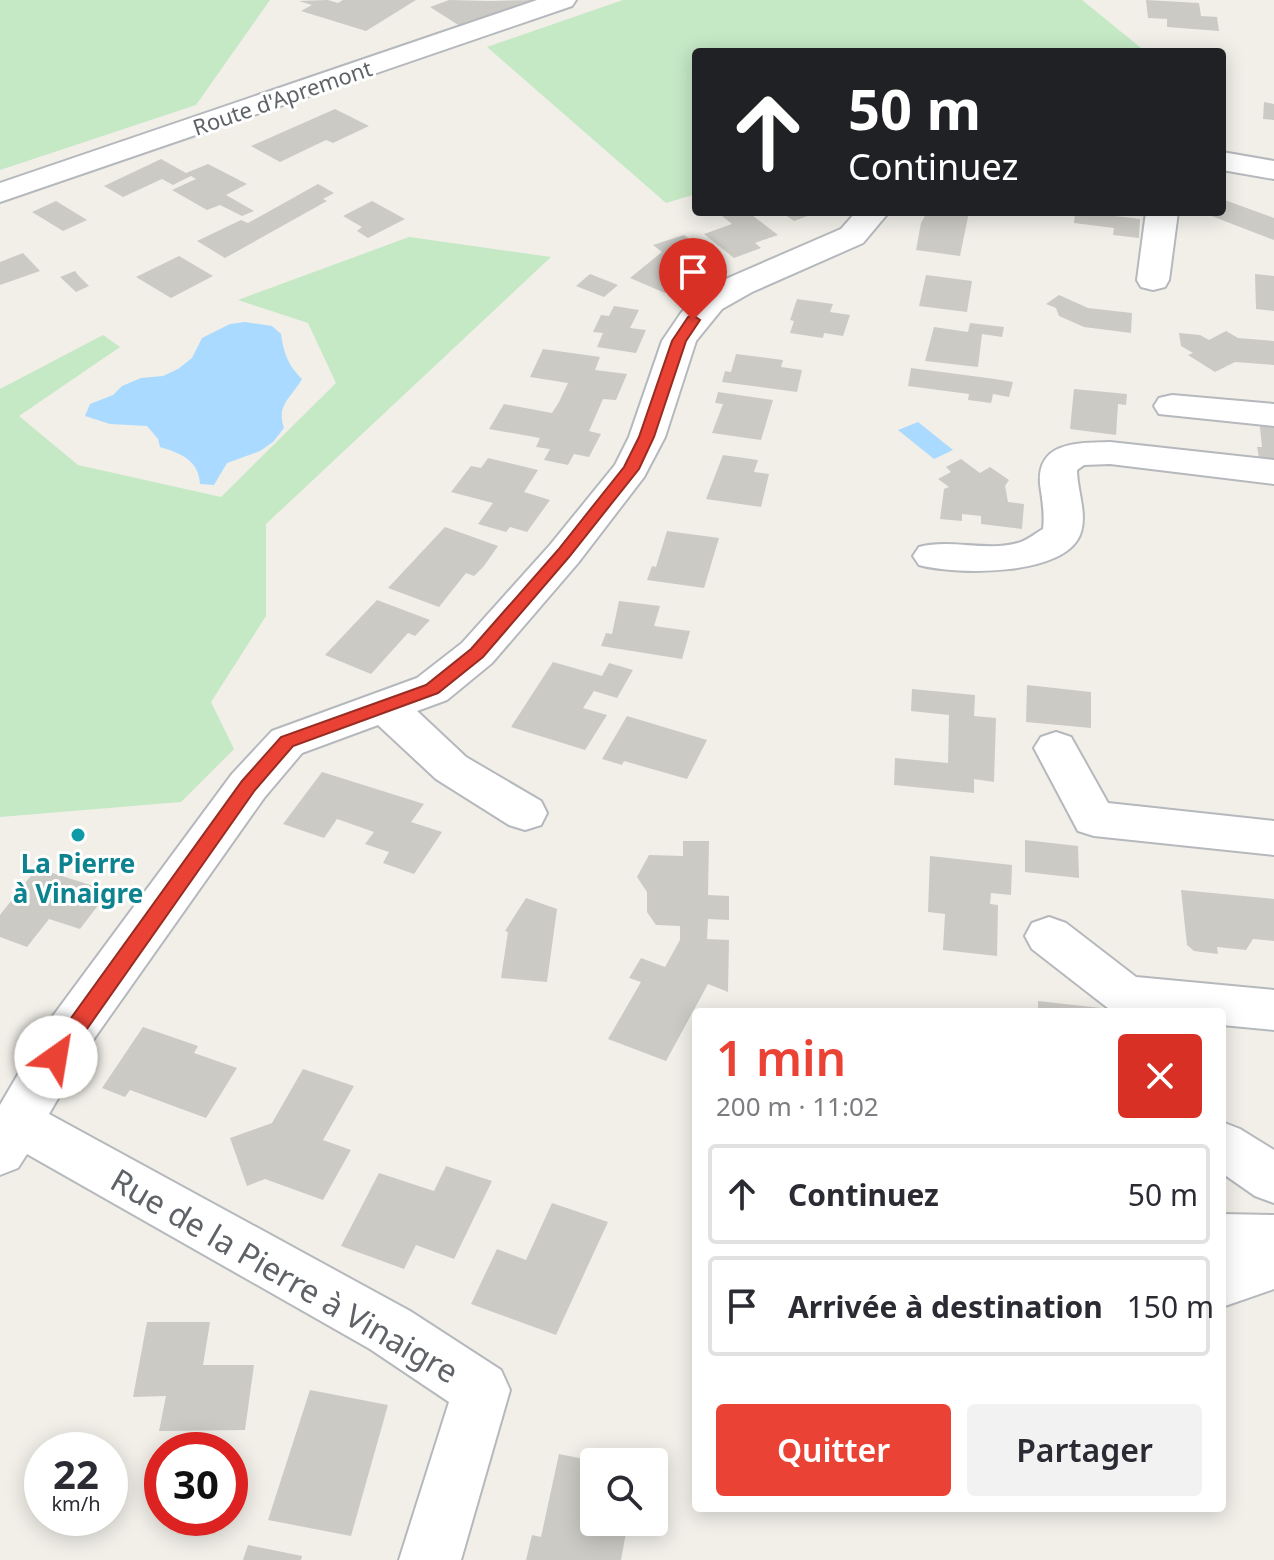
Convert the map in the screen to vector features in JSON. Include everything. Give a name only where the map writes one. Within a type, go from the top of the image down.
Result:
[{"type":"street","name":"Route d'Apremont","points":[[0,193],[563,0]]},
{"type":"street","points":[[1226,162],[1274,170]]},
{"type":"street","points":[[9,1137],[68,1035],[248,786],[287,742],[432,689],[477,653],[564,554],[631,469],[647,437],[679,341],[710,302],[740,285],[852,236],[870,216]]},
{"type":"street","points":[[1153,280],[1161,216]]},
{"type":"street","points":[[1172,406],[1274,415]]},
{"type":"street","points":[[933,556],[993,558],[1030,554],[1061,535],[1066,520],[1057,480],[1059,465],[1076,454],[1110,453],[1274,472]]},
{"type":"street","points":[[386,707],[451,768],[525,813]]},
{"type":"street","points":[[1056,748],[1094,819],[1274,838]]},
{"type":"street","points":[[1049,936],[1125,996],[1274,1010]]},
{"type":"street","name":"Rue de la Pierre à Vinaigre","points":[[9,1137],[390,1330],[481,1390],[430,1560]]},
{"type":"street","points":[[1226,1148],[1274,1179]]},
{"type":"street","points":[[1226,1239],[1274,1240]]},
{"type":"street","points":[[1226,1280],[1274,1264]]},
{"type":"green space","points":[[0,0],[270,0],[196,105],[0,170]]},
{"type":"green space","points":[[623,0],[1082,0],[1141,48],[692,48],[692,195],[666,203],[487,47]]},
{"type":"green space","points":[[409,237],[551,257],[266,524],[266,616],[211,702],[234,749],[181,802],[0,817],[0,389],[103,335],[120,347],[19,416],[78,465],[221,497],[336,383],[308,323],[238,300]]},
{"type":"water","points":[[245,322],[272,326],[281,334],[287,359],[302,379],[283,407],[284,428],[273,442],[260,451],[227,463],[214,485],[200,484],[192,463],[160,447],[158,439],[147,426],[110,424],[85,416],[90,404],[113,395],[122,386],[178,369],[192,358],[202,338],[230,324]]},
{"type":"water","points":[[918,422],[953,450],[934,459],[898,430]]},
{"type":"building","points":[[328,0],[338,3],[343,0],[416,0],[366,31],[301,11],[312,5],[299,1]]},
{"type":"building","points":[[449,0],[534,0],[460,26],[430,7]]},
{"type":"building","points":[[1146,0],[1199,3],[1201,16],[1217,17],[1219,31],[1167,27],[1167,19],[1148,18]]},
{"type":"building","points":[[1264,102],[1274,104],[1274,120],[1263,119]]},
{"type":"building","points":[[335,109],[369,126],[333,143],[326,140],[280,162],[251,146]]},
{"type":"building","points":[[161,159],[186,173],[208,164],[247,184],[226,195],[254,211],[242,216],[220,205],[207,210],[172,190],[196,179],[191,176],[173,185],[162,179],[123,197],[104,186]]},
{"type":"building","points":[[318,184],[334,193],[323,199],[327,201],[225,258],[197,241],[241,220],[248,223]]},
{"type":"building","points":[[1226,200],[1274,218],[1274,240],[1211,216],[1226,216]]},
{"type":"building","points":[[56,201],[87,220],[63,231],[32,212]]},
{"type":"building","points":[[372,201],[405,219],[368,238],[357,231],[362,227],[343,216]]},
{"type":"building","points":[[722,216],[753,216],[778,235],[755,243],[761,248],[734,258],[704,234],[732,224]]},
{"type":"building","points":[[787,216],[807,216],[794,221]]},
{"type":"building","points":[[925,216],[968,216],[960,256],[916,250]]},
{"type":"building","points":[[1075,216],[1140,219],[1139,238],[1113,235],[1114,228],[1074,223]]},
{"type":"building","points":[[684,235],[718,259],[687,269],[692,273],[665,293],[630,278],[662,252],[653,245]]},
{"type":"building","points":[[23,253],[40,271],[0,285],[0,262]]},
{"type":"building","points":[[179,256],[213,276],[171,298],[136,277]]},
{"type":"building","points":[[75,271],[89,286],[76,292],[60,277]]},
{"type":"building","points":[[590,274],[618,285],[604,297],[576,286]]},
{"type":"building","points":[[1255,274],[1274,276],[1274,311],[1256,309]]},
{"type":"building","points":[[926,275],[972,281],[967,312],[919,306]]},
{"type":"building","points":[[1059,295],[1088,308],[1132,313],[1131,333],[1084,327],[1059,316],[1056,308],[1046,304]]},
{"type":"building","points":[[797,299],[833,304],[830,312],[850,315],[843,336],[824,333],[823,338],[790,333],[794,321],[790,320]]},
{"type":"building","points":[[614,306],[639,310],[630,328],[646,330],[636,353],[597,347],[603,333],[593,332],[601,315],[609,316]]},
{"type":"building","points":[[970,323],[1004,327],[1002,337],[982,334],[978,367],[925,361],[934,327],[968,332]]},
{"type":"building","points":[[1226,331],[1238,338],[1274,341],[1274,365],[1235,362],[1215,372],[1188,355],[1193,353],[1181,346],[1179,333],[1200,335],[1209,340]]},
{"type":"building","points":[[543,349],[600,357],[595,370],[627,374],[616,400],[603,399],[589,431],[601,434],[589,457],[574,454],[568,465],[544,460],[550,449],[536,447],[540,438],[489,429],[504,404],[552,413],[568,383],[530,377]]},
{"type":"building","points":[[736,354],[783,360],[781,367],[802,370],[797,392],[722,382],[725,371],[731,372]]},
{"type":"building","points":[[911,368],[1013,382],[1009,397],[993,394],[991,403],[968,400],[969,394],[908,386]]},
{"type":"building","points":[[1074,389],[1127,394],[1126,405],[1118,404],[1116,435],[1070,429]]},
{"type":"building","points":[[718,392],[773,400],[761,440],[712,433],[723,404],[715,403]]},
{"type":"building","points":[[1259,418],[1274,419],[1274,459],[1259,458],[1257,447],[1262,447]]},
{"type":"building","points":[[723,455],[758,460],[754,472],[769,474],[761,507],[706,499]]},
{"type":"building","points":[[488,458],[538,470],[524,492],[550,500],[527,532],[510,527],[506,532],[478,524],[493,503],[451,492],[471,466],[481,468]]},
{"type":"building","points":[[961,459],[980,473],[990,467],[1009,480],[1005,486],[1008,502],[1024,504],[1022,529],[981,524],[981,516],[962,514],[962,521],[940,519],[944,489],[949,487],[938,479],[951,472],[946,467]]},
{"type":"building","points":[[445,527],[498,546],[474,576],[466,573],[439,607],[388,588]]},
{"type":"building","points":[[667,531],[719,538],[704,588],[647,580],[652,566],[656,567]]},
{"type":"building","points":[[377,600],[430,620],[415,636],[408,633],[371,674],[325,655]]},
{"type":"building","points":[[619,601],[660,606],[654,626],[690,631],[682,659],[601,646],[606,633],[612,634]]},
{"type":"building","points":[[553,662],[602,676],[609,663],[633,670],[617,698],[594,691],[583,708],[607,715],[585,750],[511,727]]},
{"type":"building","points":[[1027,685],[1091,692],[1091,728],[1026,722]]},
{"type":"building","points":[[912,689],[975,695],[974,716],[996,718],[994,782],[974,779],[974,793],[894,785],[895,758],[948,763],[949,715],[911,711]]},
{"type":"building","points":[[627,716],[707,740],[687,779],[624,761],[622,765],[602,759]]},
{"type":"building","points":[[322,772],[424,804],[411,822],[442,832],[414,874],[383,863],[389,852],[365,844],[374,832],[337,819],[324,838],[283,824]]},
{"type":"building","points":[[1025,840],[1078,846],[1079,878],[1025,872]]},
{"type":"building","points":[[683,841],[709,841],[708,895],[729,896],[729,920],[708,919],[707,939],[729,940],[728,992],[708,984],[695,1008],[692,1008],[666,1061],[608,1039],[641,982],[629,978],[641,958],[665,967],[680,940],[680,926],[656,925],[647,912],[647,892],[637,877],[649,855],[683,856]]},
{"type":"building","points":[[930,856],[1012,865],[1011,895],[991,893],[990,904],[998,905],[997,956],[943,950],[945,914],[928,912]]},
{"type":"building","points":[[37,868],[109,891],[80,929],[49,919],[27,947],[0,937],[0,915]]},
{"type":"building","points":[[1181,890],[1274,899],[1274,941],[1253,939],[1246,950],[1217,947],[1218,954],[1194,951],[1187,945]]},
{"type":"building","points":[[526,898],[557,909],[547,982],[501,978],[508,932],[505,931]]},
{"type":"building","points":[[1038,1001],[1101,1008],[1038,1008]]},
{"type":"building","points":[[143,1027],[198,1046],[194,1053],[237,1068],[206,1118],[130,1090],[125,1097],[102,1088]]},
{"type":"building","points":[[303,1069],[354,1086],[323,1140],[351,1150],[323,1200],[265,1179],[247,1186],[230,1138],[272,1123]]},
{"type":"building","points":[[446,1166],[492,1181],[454,1259],[416,1245],[404,1269],[341,1246],[379,1173],[434,1191]]},
{"type":"building","points":[[552,1203],[608,1222],[556,1335],[471,1304],[497,1249],[526,1260]]},
{"type":"building","points":[[147,1322],[210,1322],[203,1365],[254,1365],[245,1430],[159,1431],[166,1396],[133,1397]]},
{"type":"building","points":[[310,1390],[388,1405],[351,1536],[268,1520]]},
{"type":"building","points":[[559,1454],[580,1458],[580,1536],[625,1536],[621,1560],[526,1560],[532,1535],[541,1537]]},
{"type":"building","points":[[248,1545],[302,1556],[301,1560],[243,1560]]},
{"type":"place","name":"La Pierre à Vinaigre","points":[[78,835]]},
{"type":"route","points":[[56,1057],[68,1035],[248,786],[287,742],[432,689],[477,653],[564,554],[631,469],[647,437],[679,341],[693,320]]}]
